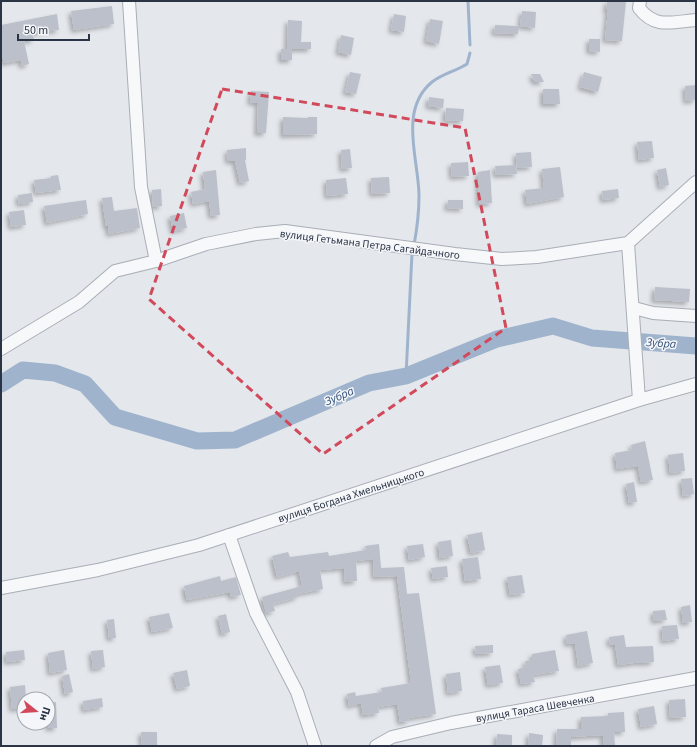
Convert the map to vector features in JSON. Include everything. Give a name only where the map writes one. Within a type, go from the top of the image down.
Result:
[{"type":"street","points":[[130,1],[141,187],[156,261]]},
{"type":"street","points":[[639,4],[646,17],[653,21],[696,20]]},
{"type":"street","points":[[639,400],[635,350],[634,308],[628,243],[696,182]]},
{"type":"street","name":"вулиця Гетьмана Петра Сагайдачного","points":[[1,349],[79,302],[115,271],[156,261],[206,244],[256,234],[284,231],[502,259],[537,257],[628,243]]},
{"type":"street","points":[[634,308],[654,313],[696,316]]},
{"type":"street","name":"вулиця Богдана Хмельницького","points":[[1,588],[98,570],[199,545],[639,400],[696,384]]},
{"type":"street","points":[[229,535],[256,613],[297,692],[315,746]]},
{"type":"street","name":"вулиця Тараса Шевченка","points":[[376,746],[392,737],[450,723],[696,678]]},
{"type":"highlighted area","points":[[222,89],[465,128],[506,328],[323,454],[149,299]]},
{"type":"building","points":[[607,1],[626,1],[622,41],[605,40],[608,10],[606,10]]},
{"type":"building","points":[[112,6],[114,24],[74,30],[71,11]]},
{"type":"building","points":[[522,11],[536,12],[535,28],[520,26]]},
{"type":"building","points":[[57,14],[59,30],[33,33],[34,40],[24,41],[29,64],[22,66],[21,60],[4,63],[1,50],[1,25]]},
{"type":"building","points":[[394,14],[406,16],[404,32],[391,30]]},
{"type":"building","points":[[430,19],[443,21],[439,44],[426,41]]},
{"type":"building","points":[[288,20],[302,21],[301,42],[311,42],[311,49],[287,49]]},
{"type":"building","points":[[495,25],[519,26],[518,34],[494,33]]},
{"type":"building","points":[[341,35],[354,38],[351,55],[338,52]]},
{"type":"building","points":[[589,39],[600,39],[600,52],[589,51]]},
{"type":"building","points":[[281,49],[292,49],[292,60],[281,60]]},
{"type":"building","points":[[350,72],[361,74],[356,94],[345,92]]},
{"type":"building","points":[[584,72],[602,77],[598,92],[580,87]]},
{"type":"building","points":[[531,74],[540,74],[544,82],[535,82]]},
{"type":"building","points":[[696,85],[696,100],[686,101],[685,86]]},
{"type":"building","points":[[543,89],[559,89],[560,104],[543,104]]},
{"type":"building","points":[[251,91],[269,92],[266,133],[257,133],[258,103],[250,102]]},
{"type":"building","points":[[429,97],[444,99],[443,108],[428,106]]},
{"type":"building","points":[[446,108],[464,109],[463,121],[445,120]]},
{"type":"building","points":[[283,117],[317,117],[317,134],[283,135]]},
{"type":"building","points":[[652,141],[654,158],[639,160],[637,142]]},
{"type":"building","points":[[246,148],[245,160],[249,181],[240,183],[235,161],[228,161],[227,150]]},
{"type":"building","points":[[350,149],[352,168],[342,169],[341,150]]},
{"type":"building","points":[[531,152],[532,167],[517,168],[516,153]]},
{"type":"building","points":[[468,162],[469,176],[452,177],[451,163]]},
{"type":"building","points":[[516,165],[517,174],[496,175],[495,166]]},
{"type":"building","points":[[560,167],[564,197],[527,204],[525,190],[544,188],[542,169]]},
{"type":"building","points":[[666,168],[669,185],[660,187],[657,170]]},
{"type":"building","points":[[216,170],[220,215],[211,216],[209,201],[193,204],[191,192],[205,189],[203,172]]},
{"type":"building","points":[[490,170],[492,203],[479,204],[478,172]]},
{"type":"building","points":[[58,175],[61,190],[36,193],[34,180],[51,178],[51,176]]},
{"type":"building","points":[[389,177],[390,193],[372,194],[371,178]]},
{"type":"building","points":[[346,178],[348,194],[327,196],[326,180]]},
{"type":"building","points":[[161,189],[162,206],[153,207],[152,190]]},
{"type":"building","points":[[618,189],[619,198],[603,200],[602,191]]},
{"type":"building","points":[[32,193],[33,202],[19,204],[18,195]]},
{"type":"building","points":[[112,197],[114,211],[137,208],[140,228],[109,234],[108,226],[106,226],[102,198]]},
{"type":"building","points":[[86,200],[88,214],[47,223],[44,206]]},
{"type":"building","points":[[448,200],[463,200],[463,209],[447,208]]},
{"type":"building","points":[[24,210],[26,225],[11,227],[9,212]]},
{"type":"building","points":[[184,213],[187,228],[173,231],[170,216]]},
{"type":"building","points":[[655,287],[690,289],[689,302],[654,300]]},
{"type":"building","points":[[645,441],[653,480],[641,482],[638,466],[617,469],[615,453],[632,450],[631,445]]},
{"type":"building","points":[[683,453],[685,471],[670,473],[668,455]]},
{"type":"building","points":[[692,478],[694,494],[683,496],[681,479]]},
{"type":"building","points":[[634,482],[637,502],[629,503],[626,484]]},
{"type":"building","points":[[482,532],[485,550],[471,553],[467,535]]},
{"type":"building","points":[[451,540],[453,556],[440,558],[438,542]]},
{"type":"building","points":[[379,544],[381,568],[404,567],[407,594],[419,593],[436,714],[408,718],[409,721],[400,722],[397,704],[378,707],[379,713],[363,715],[361,703],[349,706],[347,694],[355,692],[356,696],[382,692],[381,688],[411,683],[397,576],[374,577],[373,559],[356,561],[357,581],[345,582],[344,568],[320,570],[323,589],[297,594],[298,597],[273,604],[275,611],[266,613],[262,597],[302,586],[299,571],[277,577],[272,556],[288,552],[290,557],[328,552],[329,556],[366,550],[365,546]]},
{"type":"building","points":[[423,544],[425,557],[409,560],[407,546]]},
{"type":"building","points":[[478,557],[481,579],[465,581],[462,559]]},
{"type":"building","points":[[447,566],[448,577],[433,579],[431,568]]},
{"type":"building","points":[[522,575],[525,593],[510,595],[507,577]]},
{"type":"building","points":[[220,576],[221,581],[236,577],[241,595],[231,597],[230,592],[187,600],[184,586]]},
{"type":"building","points":[[690,605],[692,622],[683,623],[681,607]]},
{"type":"building","points":[[665,610],[667,620],[654,621],[653,611]]},
{"type":"building","points":[[169,613],[173,628],[152,632],[149,617]]},
{"type":"building","points":[[226,614],[230,632],[222,634],[218,616]]},
{"type":"building","points":[[114,619],[116,638],[109,638],[107,620]]},
{"type":"building","points":[[677,625],[679,639],[663,641],[662,626]]},
{"type":"building","points":[[587,631],[593,663],[578,666],[575,643],[567,644],[566,635]]},
{"type":"building","points":[[624,635],[626,647],[653,646],[654,662],[618,665],[615,644],[610,645],[609,637]]},
{"type":"building","points":[[493,645],[493,653],[476,654],[475,646]]},
{"type":"building","points":[[24,650],[25,660],[7,662],[6,652]]},
{"type":"building","points":[[64,650],[67,670],[50,673],[48,653]]},
{"type":"building","points":[[103,650],[105,667],[93,669],[91,651]]},
{"type":"building","points":[[555,650],[559,671],[533,675],[535,682],[521,684],[518,669],[526,667],[525,661],[532,660],[532,654]]},
{"type":"building","points":[[500,665],[503,683],[488,685],[485,667]]},
{"type":"building","points":[[187,670],[190,686],[177,689],[173,673]]},
{"type":"building","points":[[460,672],[462,691],[448,693],[446,674]]},
{"type":"building","points":[[69,674],[73,692],[65,694],[62,676]]},
{"type":"building","points":[[25,685],[25,691],[16,691],[16,709],[12,709],[10,687]]},
{"type":"building","points":[[102,698],[103,707],[84,710],[83,701]]},
{"type":"building","points":[[685,699],[686,717],[670,718],[669,700]]},
{"type":"building","points":[[56,702],[57,728],[56,728]]},
{"type":"building","points":[[654,706],[657,724],[641,727],[638,709]]},
{"type":"building","points":[[624,712],[625,732],[614,732],[615,746],[603,746],[603,735],[571,737],[571,746],[556,746],[557,729],[581,729],[581,717],[608,716],[608,713]]},
{"type":"building","points":[[141,732],[157,732],[157,746],[142,746]]},
{"type":"building","points":[[529,733],[543,735],[542,746],[528,746]]},
{"type":"building","points":[[497,734],[512,735],[512,746],[496,746]]},
{"type":"waterway","points":[[468,1],[470,45]]},
{"type":"waterway","points":[[414,245],[419,209],[418,182],[413,136],[413,121],[416,107],[422,93],[432,82],[467,64],[470,53]]},
{"type":"waterway","points":[[406,376],[412,253]]},
{"type":"waterway","name":"Зубра","points":[[1,384],[23,370],[55,373],[85,384],[115,417],[197,441],[235,440],[369,383],[406,376],[497,339],[553,326],[592,338],[696,346]]}]
